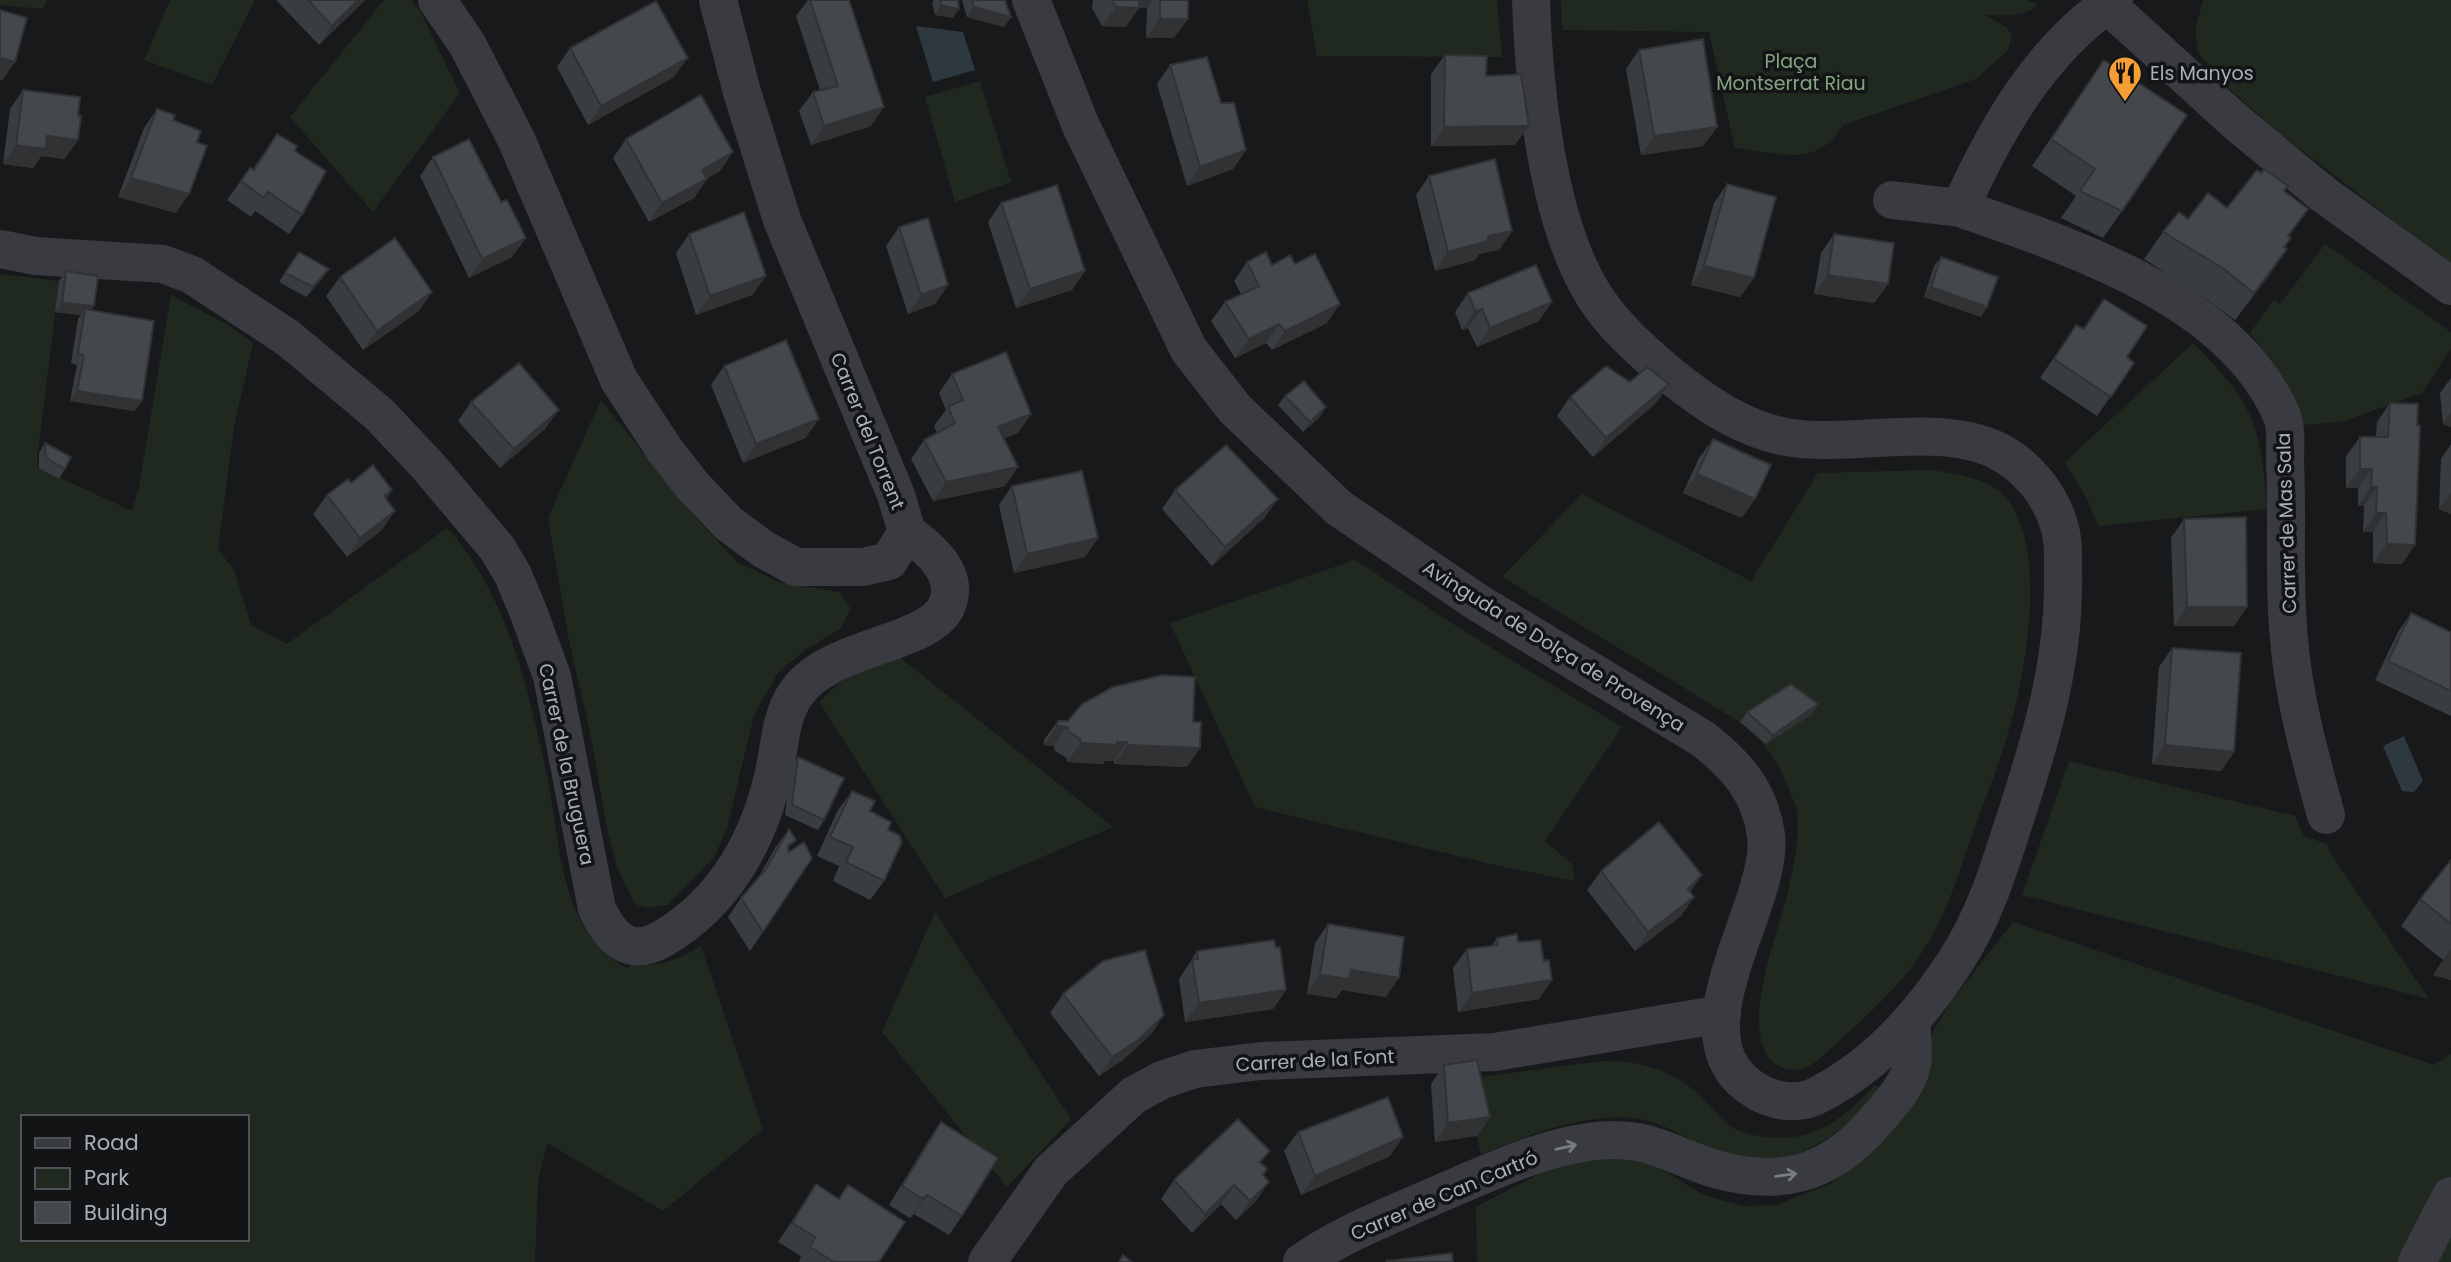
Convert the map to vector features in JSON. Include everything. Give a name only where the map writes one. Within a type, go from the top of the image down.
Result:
[{"type":"street","name":"Carrer del Torrent","points":[[437,0],[467,44],[516,139],[619,380],[664,449],[692,485],[728,523],[763,549],[796,567],[863,567],[889,561],[907,533],[896,495],[782,220],[742,92],[718,0]]},
{"type":"street","name":"Avinguda de Dolça de Provença","points":[[1031,0],[1081,126],[1189,351],[1235,409],[1339,508],[1477,602],[1703,739],[1733,764],[1752,788],[1767,841],[1755,901],[1728,978],[1722,1014],[1728,1060],[1744,1084],[1773,1101],[1809,1100],[1868,1062],[1911,1021],[1939,987],[1968,943],[1994,884],[2033,764],[2059,653],[2064,603],[2060,526],[2034,479],[1993,448],[1940,438],[1790,438],[1741,424],[1692,393],[1641,350],[1596,299],[1571,253],[1557,204],[1534,63],[1531,0]]},
{"type":"street","points":[[1960,208],[1998,131],[2031,82],[2066,38],[2108,1],[2236,122],[2323,194],[2451,286]]},
{"type":"street","name":"Carrer de Mas Sala","points":[[1892,200],[1960,208],[2049,239],[2159,291],[2237,348],[2263,384],[2283,418],[2288,638],[2303,731],[2326,815]]},
{"type":"street","name":"Carrer de la Bruguera","points":[[0,249],[36,256],[163,264],[192,275],[288,338],[352,390],[438,476],[497,548],[513,575],[528,611],[552,676],[597,909],[610,934],[629,945],[650,946],[673,932],[711,901],[746,856],[765,809],[783,722],[795,695],[817,670],[843,657],[912,632],[937,618],[947,604],[949,579],[932,549],[907,533]]},
{"type":"street","name":"Carrer de la Font","points":[[987,1262],[1051,1171],[1134,1095],[1162,1080],[1195,1069],[1261,1060],[1495,1052],[1722,1014]]},
{"type":"street","name":"Carrer de Can Cartró","points":[[1302,1262],[1377,1221],[1483,1176],[1538,1154],[1590,1142],[1648,1143],[1713,1168],[1754,1178],[1808,1172],[1840,1157],[1891,1102],[1912,1067],[1911,1021]]},
{"type":"street","points":[[2417,1262],[2451,1196]]},
{"type":"green space","points":[[0,0],[47,0],[43,9],[0,5]]},
{"type":"green space","points":[[170,0],[255,0],[212,85],[144,60]]},
{"type":"green space","points":[[384,0],[411,0],[419,9],[460,93],[373,212],[290,117]]},
{"type":"green space","points":[[1307,0],[1497,0],[1502,57],[1317,56]]},
{"type":"green space","name":"Plaça Montserrat Riau","points":[[1561,0],[2027,0],[2038,4],[2020,14],[1985,15],[2006,27],[2012,35],[2008,50],[1976,79],[1843,125],[1833,139],[1809,153],[1782,155],[1735,148],[1709,32],[1562,30]]},
{"type":"green space","points":[[2203,0],[2451,0],[2451,265],[2278,132],[2227,87],[2198,52],[2195,30]]},
{"type":"green space","points":[[980,81],[1011,182],[955,202],[925,97]]},
{"type":"green space","points":[[2325,244],[2451,332],[2451,349],[2422,393],[2341,422],[2302,425],[2276,367],[2250,333],[2274,300],[2280,304]]},
{"type":"green space","points":[[0,274],[59,281],[37,460],[39,468],[132,511],[139,487],[171,295],[230,326],[253,343],[234,427],[218,549],[234,570],[251,625],[287,644],[447,528],[485,581],[512,642],[539,739],[566,882],[587,931],[604,952],[628,969],[631,964],[667,962],[701,946],[763,1129],[663,1211],[547,1143],[538,1181],[535,1262],[0,1262]]},
{"type":"green space","points":[[2193,343],[2229,383],[2251,417],[2261,456],[2267,509],[2098,526],[2087,499],[2065,462]]},
{"type":"green space","points":[[601,400],[685,506],[737,562],[779,582],[839,592],[851,609],[840,629],[805,650],[778,673],[754,715],[727,828],[715,856],[668,905],[646,908],[635,904],[618,870],[608,833],[589,727],[569,641],[548,518]]},
{"type":"green space","points":[[1932,470],[1974,479],[1994,487],[2009,501],[2021,524],[2030,582],[2029,615],[2015,708],[2001,757],[1956,882],[1924,949],[1891,991],[1822,1057],[1808,1067],[1792,1070],[1783,1068],[1768,1056],[1761,1038],[1759,1015],[1768,963],[1791,877],[1798,832],[1797,808],[1777,763],[1758,738],[1740,722],[1502,577],[1582,494],[1751,581],[1818,473]]},
{"type":"green space","points":[[1355,560],[1459,628],[1622,727],[1545,841],[1572,864],[1575,881],[1495,865],[1255,807],[1170,623]]},
{"type":"green space","points":[[898,656],[1113,827],[945,898],[819,702],[844,679]]},
{"type":"green space","points":[[2069,761],[2295,816],[2304,836],[2327,844],[2329,851],[2429,999],[2022,895]]},
{"type":"green space","points":[[935,912],[1071,1119],[1007,1187],[882,1032]]},
{"type":"green space","points":[[2013,922],[2434,1065],[2451,1054],[2451,1262],[1477,1262],[1476,1207],[1537,1175],[1570,1162],[1596,1157],[1648,1160],[1703,1195],[1744,1206],[1776,1205],[1830,1184],[1866,1158],[1892,1130],[1923,1067],[1933,1032],[1951,1001]]},
{"type":"green space","points":[[1603,1061],[1632,1063],[1671,1075],[1695,1091],[1728,1125],[1763,1137],[1785,1138],[1815,1131],[1852,1108],[1875,1085],[1880,1088],[1856,1115],[1830,1137],[1784,1157],[1752,1162],[1730,1159],[1669,1129],[1631,1118],[1592,1119],[1573,1123],[1481,1154],[1463,1079]]},
{"type":"shaded area","points":[[916,26],[963,32],[975,70],[933,82]]},
{"type":"shaded area","points":[[2404,736],[2423,781],[2414,792],[2402,791],[2383,746]]},
{"type":"building","points":[[308,0],[358,0],[332,26]]},
{"type":"building","points":[[810,0],[849,0],[884,107],[824,126],[813,92],[838,86]]},
{"type":"building","points":[[940,0],[958,0],[959,9],[941,5]]},
{"type":"building","points":[[972,0],[1005,0],[1011,17],[974,7]]},
{"type":"building","points":[[1112,0],[1139,0],[1139,8],[1116,7]]},
{"type":"building","points":[[1160,0],[1188,0],[1188,19],[1160,19]]},
{"type":"building","points":[[656,1],[688,58],[601,106],[570,48]]},
{"type":"building","points":[[0,10],[27,18],[15,62],[0,58]]},
{"type":"building","points":[[1703,39],[1717,127],[1654,136],[1639,50]]},
{"type":"building","points":[[1445,55],[1487,56],[1486,76],[1521,74],[1529,126],[1444,127]]},
{"type":"building","points":[[1207,57],[1221,103],[1234,103],[1246,150],[1200,167],[1170,65]]},
{"type":"building","points":[[2104,60],[2187,115],[2122,211],[2080,191],[2095,169],[2051,139]]},
{"type":"building","points":[[23,90],[80,97],[78,140],[47,136],[46,149],[16,145]]},
{"type":"building","points":[[701,95],[733,152],[702,170],[707,179],[662,203],[626,139]]},
{"type":"building","points":[[157,109],[175,115],[173,120],[201,131],[197,142],[207,146],[189,194],[131,178]]},
{"type":"building","points":[[277,134],[297,146],[295,151],[326,171],[302,215],[268,192],[264,198],[241,181],[250,168],[254,170]]},
{"type":"building","points":[[469,139],[501,202],[507,200],[526,238],[482,259],[433,157]]},
{"type":"building","points":[[1495,159],[1512,231],[1488,236],[1488,241],[1448,252],[1429,176]]},
{"type":"building","points":[[2264,169],[2288,186],[2284,191],[2308,209],[2288,236],[2291,238],[2284,247],[2287,249],[2254,293],[2224,269],[2163,232],[2179,212],[2188,219],[2208,193],[2227,208],[2257,170],[2261,173]]},
{"type":"building","points":[[1727,184],[1776,197],[1754,278],[1704,266]]},
{"type":"building","points":[[1057,185],[1085,271],[1030,289],[1001,203]]},
{"type":"building","points":[[744,212],[766,276],[710,296],[689,234]]},
{"type":"building","points":[[928,218],[948,285],[921,295],[899,227]]},
{"type":"building","points":[[1834,234],[1894,243],[1888,284],[1828,275]]},
{"type":"building","points":[[395,238],[432,292],[377,331],[340,277]]},
{"type":"building","points":[[299,252],[329,269],[313,287],[285,273]]},
{"type":"building","points":[[1266,252],[1272,265],[1290,255],[1295,264],[1315,254],[1340,304],[1285,331],[1279,324],[1249,339],[1225,302],[1259,286],[1247,262]]},
{"type":"building","points":[[1941,257],[1998,277],[1987,307],[1931,287]]},
{"type":"building","points":[[1536,265],[1552,302],[1490,328],[1482,309],[1475,311],[1468,293]]},
{"type":"building","points":[[66,271],[98,276],[94,306],[62,303]]},
{"type":"building","points":[[2104,299],[2147,326],[2127,357],[2134,363],[2111,397],[2054,359],[2076,325],[2084,329]]},
{"type":"building","points":[[85,309],[154,321],[142,401],[77,391],[84,356],[78,353]]},
{"type":"building","points":[[786,340],[819,419],[756,444],[724,366]]},
{"type":"building","points":[[1006,352],[1031,414],[998,427],[1018,467],[946,482],[924,440],[955,423],[948,407],[963,400],[952,374]]},
{"type":"building","points":[[519,363],[559,410],[514,449],[471,402]]},
{"type":"building","points":[[1606,366],[1630,382],[1647,367],[1669,384],[1606,438],[1570,397]]},
{"type":"building","points":[[1304,381],[1326,407],[1310,422],[1285,396]]},
{"type":"building","points":[[2390,403],[2418,404],[2417,425],[2420,426],[2415,545],[2387,544],[2386,513],[2376,513],[2377,487],[2371,487],[2372,469],[2360,469],[2360,437],[2388,437]]},
{"type":"building","points":[[1713,439],[1771,465],[1755,499],[1697,474]]},
{"type":"building","points":[[45,443],[71,457],[65,469],[46,458]]},
{"type":"building","points":[[1226,445],[1278,499],[1225,547],[1175,490]]},
{"type":"building","points":[[373,465],[392,490],[384,496],[395,511],[360,538],[327,495],[348,479],[351,483]]},
{"type":"building","points":[[1082,471],[1098,538],[1027,554],[1012,486]]},
{"type":"building","points":[[2246,517],[2247,607],[2187,607],[2184,519]]},
{"type":"building","points":[[2411,613],[2451,632],[2451,691],[2388,661]]},
{"type":"building","points":[[2172,648],[2241,653],[2234,752],[2165,745]]},
{"type":"building","points":[[1163,675],[1195,677],[1193,722],[1201,722],[1200,748],[1128,745],[1127,742],[1117,742],[1117,745],[1081,743],[1067,727],[1057,726],[1058,721],[1068,721],[1082,704],[1113,687]]},
{"type":"building","points":[[1791,684],[1818,704],[1773,735],[1747,712]]},
{"type":"building","points":[[798,757],[844,778],[824,820],[792,805]]},
{"type":"building","points":[[852,791],[875,801],[870,811],[891,822],[888,830],[899,835],[902,842],[884,881],[846,862],[853,847],[830,837]]},
{"type":"building","points":[[1659,822],[1702,875],[1688,889],[1694,897],[1648,932],[1601,871]]},
{"type":"building","points":[[789,829],[796,840],[788,846],[789,852],[804,842],[812,858],[763,932],[741,898],[766,869]]},
{"type":"building","points":[[2451,860],[2451,924],[2420,899]]},
{"type":"building","points":[[1328,924],[1404,937],[1399,978],[1351,970],[1349,979],[1320,975]]},
{"type":"building","points":[[1517,934],[1518,942],[1540,940],[1544,961],[1549,960],[1552,980],[1472,993],[1467,949],[1498,945],[1497,938]]},
{"type":"building","points":[[1274,940],[1276,948],[1280,947],[1286,990],[1199,1003],[1192,960],[1198,959],[1197,951]]},
{"type":"building","points":[[1145,950],[1164,1015],[1137,1041],[1112,1057],[1063,994],[1103,961]]},
{"type":"building","points":[[1477,1060],[1490,1117],[1448,1123],[1444,1065]]},
{"type":"building","points":[[1388,1097],[1403,1137],[1315,1176],[1298,1132]]},
{"type":"building","points":[[1238,1119],[1270,1151],[1260,1162],[1267,1169],[1263,1175],[1269,1182],[1250,1201],[1234,1185],[1205,1214],[1174,1180]]},
{"type":"building","points":[[941,1122],[998,1158],[962,1216],[927,1195],[923,1199],[902,1186]]},
{"type":"building","points":[[816,1184],[839,1199],[848,1185],[905,1222],[879,1262],[834,1262],[810,1247],[815,1237],[792,1223]]},
{"type":"building","points":[[1452,1253],[1453,1262],[1387,1262],[1387,1261]]},
{"type":"building","points":[[1123,1255],[1132,1262],[1119,1262]]},
{"type":"place","name":"Els Manyos","points":[[2125,103]]}]
